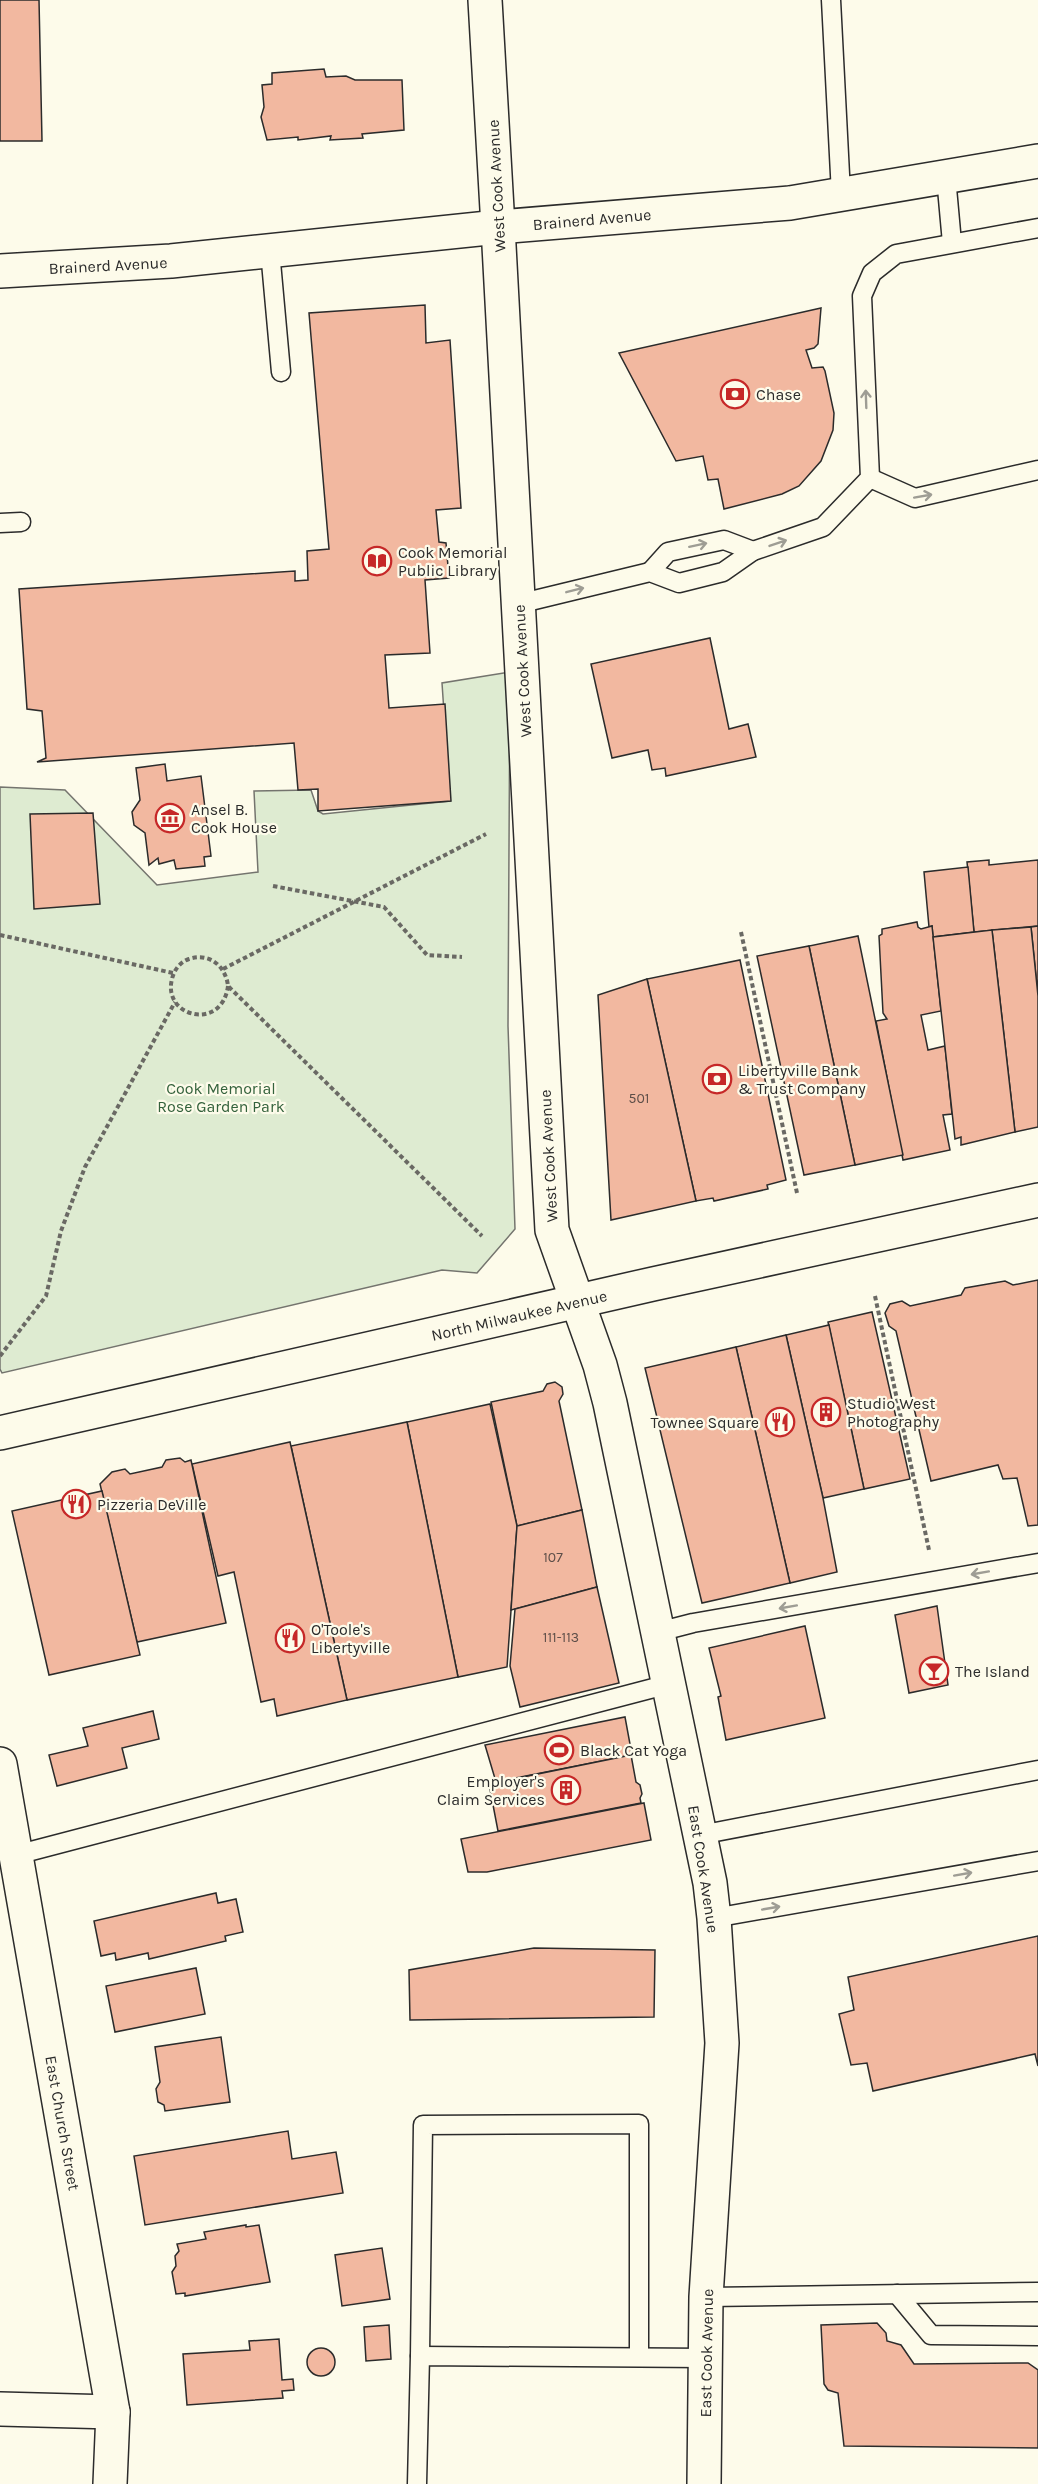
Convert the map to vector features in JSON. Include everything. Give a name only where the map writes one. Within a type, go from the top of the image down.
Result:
[{"type":"street","name":"West Cook Avenue","points":[[485,0],[552,1230],[577,1302]]},
{"type":"street","name":"Brainerd Avenue","points":[[0,271],[171,261],[498,227],[790,203],[1038,160]]},
{"type":"street","name":"North Milwaukee Avenue","points":[[0,1433],[1038,1200]]},
{"type":"street","name":"East Cook Avenue","points":[[577,1302],[600,1365],[610,1403],[710,1883],[714,1918],[722,2043],[706,2298],[704,2484]]},
{"type":"street","name":"East Church Street","points":[[0,1764],[113,2412],[110,2484]]},
{"type":"street","points":[[0,2409],[113,2412]]},
{"type":"lane","points":[[831,0],[841,194]]},
{"type":"lane","points":[[946,177],[952,243]]},
{"type":"lane","points":[[650,572],[679,583],[723,572],[753,551],[823,527],[870,478],[862,296],[872,273],[896,254],[1038,228]]},
{"type":"lane","points":[[270,251],[281,372]]},
{"type":"lane","points":[[870,478],[915,498],[1038,470]]},
{"type":"lane","points":[[0,523],[21,522]]},
{"type":"lane","points":[[518,604],[650,572],[668,552],[712,542],[724,540],[753,551]]},
{"type":"lane","points":[[658,1632],[693,1623],[1038,1563]]},
{"type":"lane","points":[[16,1855],[669,1684]]},
{"type":"lane","points":[[700,1835],[1038,1770]]},
{"type":"lane","points":[[714,1918],[1038,1861]]},
{"type":"lane","points":[[417,2484],[423,2125],[639,2124],[639,2357]]},
{"type":"lane","points":[[706,2298],[1038,2292]]},
{"type":"lane","points":[[897,2294],[931,2336],[1038,2336]]},
{"type":"lane","points":[[420,2356],[705,2358]]},
{"type":"path","points":[[223,969],[486,834]]},
{"type":"path","points":[[273,886],[384,907],[427,955],[462,957]]},
{"type":"path","points":[[741,932],[797,1193]]},
{"type":"path","points":[[0,934],[173,973]]},
{"type":"path","points":[[228,986],[223,1004],[208,1014],[190,1014],[175,1002],[171,993],[173,973],[187,960],[197,957],[207,958],[223,969],[228,986],[482,1236]]},
{"type":"path","points":[[0,1356],[46,1296],[61,1231],[85,1167],[175,1002]]},
{"type":"path","points":[[875,1296],[936,1581]]},
{"type":"green space","name":"Cook Memorial Rose Garden Park","points":[[510,672],[508,1026],[515,1229],[477,1273],[442,1270],[2,1373],[0,1369],[0,787],[65,790],[157,885],[258,872],[254,791],[311,790],[318,811],[323,814],[450,801],[442,683]]},
{"type":"building","points":[[0,0],[39,0],[42,141],[0,141]]},
{"type":"building","points":[[324,69],[326,77],[346,76],[355,80],[402,80],[404,130],[362,134],[363,138],[330,140],[331,136],[298,140],[298,137],[267,140],[261,117],[264,107],[262,85],[272,84],[272,73]]},
{"type":"building","name":"Cook Memorial Public Library","points":[[425,305],[426,343],[450,340],[461,508],[436,510],[439,542],[446,543],[449,578],[425,580],[430,653],[385,655],[389,708],[445,704],[451,801],[318,811],[318,789],[298,790],[294,743],[37,762],[46,758],[42,711],[27,709],[19,589],[295,571],[295,581],[308,580],[307,551],[329,549],[309,313]]},
{"type":"building","name":"Chase","points":[[821,308],[818,344],[806,350],[812,368],[823,367],[825,371],[834,413],[833,430],[821,461],[799,486],[782,494],[724,509],[718,479],[708,480],[703,456],[676,461],[619,353]]},
{"type":"building","points":[[710,638],[729,729],[748,724],[756,757],[666,776],[665,768],[652,770],[648,750],[612,758],[591,664]]},
{"type":"building","name":"Ansel B. Cook House","points":[[165,764],[167,781],[201,776],[211,856],[204,857],[205,866],[176,869],[174,860],[159,864],[158,858],[149,865],[145,833],[134,825],[132,812],[140,800],[136,768]]},
{"type":"building","points":[[93,813],[100,904],[34,909],[30,814]]},
{"type":"building","points":[[989,860],[989,865],[1038,860],[1038,926],[974,932],[967,862]]},
{"type":"building","points":[[968,867],[974,932],[933,937],[932,926],[929,927],[924,872]]},
{"type":"building","points":[[917,922],[921,929],[932,926],[941,1011],[921,1015],[928,1050],[945,1046],[952,1114],[943,1115],[950,1150],[903,1160],[876,1021],[887,1019],[883,1013],[879,936],[882,934],[882,929]]},
{"type":"building","points":[[1038,926],[1038,996],[1031,927]]},
{"type":"building","points":[[1031,927],[1038,996],[1038,1127],[1015,1132],[992,930]]},
{"type":"building","points":[[992,930],[1015,1132],[961,1145],[961,1137],[955,1139],[933,937]]},
{"type":"building","points":[[858,936],[903,1155],[855,1165],[809,946]]},
{"type":"building","points":[[809,946],[855,1165],[804,1175],[757,956]]},
{"type":"building","name":"Libertyville Bank & Trust Company","points":[[740,960],[786,1180],[767,1185],[768,1189],[714,1201],[713,1198],[696,1201],[647,979]]},
{"type":"building","points":[[647,979],[696,1201],[611,1220],[598,995]]},
{"type":"building","points":[[1038,1280],[1038,1525],[1028,1526],[1017,1478],[1003,1479],[998,1465],[931,1481],[896,1331],[889,1326],[885,1313],[890,1304],[902,1301],[910,1306],[961,1295],[965,1288],[1005,1281],[1013,1285]]},
{"type":"building","points":[[872,1312],[910,1479],[864,1489],[828,1322]]},
{"type":"building","name":"Studio West Photography","points":[[829,1325],[864,1489],[823,1498],[786,1335]]},
{"type":"building","name":"Townee Square","points":[[786,1335],[823,1498],[837,1572],[790,1583],[736,1347]]},
{"type":"building","points":[[736,1347],[790,1583],[702,1603],[645,1368]]},
{"type":"building","points":[[555,1382],[562,1387],[563,1394],[559,1401],[582,1510],[517,1526],[491,1402],[543,1391],[547,1384]]},
{"type":"building","points":[[490,1404],[517,1526],[507,1667],[458,1677],[407,1422]]},
{"type":"building","points":[[407,1422],[458,1677],[347,1700],[291,1446]]},
{"type":"building","name":"O'Toole's Libertyville","points":[[290,1442],[347,1700],[277,1716],[274,1699],[261,1702],[234,1572],[218,1576],[192,1464]]},
{"type":"building","points":[[180,1458],[185,1462],[191,1460],[226,1623],[137,1642],[100,1484],[112,1472],[125,1469],[130,1474],[162,1467],[166,1460]]},
{"type":"building","points":[[102,1491],[140,1655],[49,1675],[12,1511]]},
{"type":"building","points":[[582,1510],[597,1587],[511,1610],[517,1526]]},
{"type":"building","points":[[597,1587],[619,1683],[520,1707],[510,1666],[515,1609]]},
{"type":"building","points":[[937,1606],[948,1685],[909,1693],[895,1615]]},
{"type":"building","points":[[805,1626],[825,1718],[726,1740],[718,1697],[721,1696],[709,1648]]},
{"type":"building","points":[[153,1711],[159,1739],[122,1748],[127,1768],[57,1786],[49,1755],[88,1746],[83,1728]]},
{"type":"building","name":"Black Cat Yoga","points":[[625,1717],[632,1755],[496,1782],[485,1745]]},
{"type":"building","name":"Employer's Claim Services","points":[[631,1755],[636,1782],[640,1785],[642,1794],[641,1803],[498,1831],[489,1784]]},
{"type":"building","points":[[644,1803],[651,1840],[487,1872],[468,1872],[461,1839]]},
{"type":"building","points":[[216,1893],[218,1903],[236,1899],[243,1932],[225,1936],[226,1941],[149,1959],[148,1953],[116,1960],[115,1953],[101,1956],[94,1921]]},
{"type":"building","points":[[1038,1936],[1038,2066],[1035,2054],[873,2091],[867,2063],[851,2065],[839,2014],[854,2010],[848,1977]]},
{"type":"building","points":[[534,1948],[655,1950],[654,2017],[410,2020],[409,1970]]},
{"type":"building","points":[[196,1968],[205,2014],[115,2032],[106,1986]]},
{"type":"building","points":[[221,2037],[230,2102],[165,2111],[164,2105],[158,2102],[156,2089],[160,2082],[155,2047]]},
{"type":"building","points":[[288,2131],[292,2159],[336,2152],[343,2193],[145,2225],[134,2156]]},
{"type":"building","points":[[246,2225],[246,2227],[259,2225],[270,2282],[185,2296],[185,2293],[176,2294],[172,2272],[176,2266],[175,2256],[179,2251],[177,2244],[206,2239],[204,2232]]},
{"type":"building","points":[[382,2248],[390,2299],[342,2306],[335,2255]]},
{"type":"building","points":[[877,2323],[886,2333],[887,2341],[901,2345],[914,2364],[1028,2363],[1038,2370],[1038,2448],[844,2446],[838,2393],[828,2390],[824,2384],[821,2325]]},
{"type":"building","points":[[389,2325],[391,2359],[366,2361],[364,2327]]},
{"type":"building","points":[[279,2339],[282,2380],[293,2379],[294,2390],[282,2391],[283,2398],[187,2405],[183,2354],[250,2350],[249,2341]]},
{"type":"building","points":[[321,2348],[331,2352],[335,2362],[331,2372],[321,2376],[311,2372],[307,2362],[311,2352]]},
{"type":"place","name":"Chase","points":[[735,394]]},
{"type":"place","name":"Cook Memorial Public Library","points":[[377,561]]},
{"type":"place","name":"Ansel B. Cook House","points":[[170,818]]},
{"type":"place","name":"Libertyville Bank & Trust Company","points":[[717,1079]]},
{"type":"place","name":"Studio West Photography","points":[[826,1412]]},
{"type":"place","name":"Townee Square","points":[[780,1422]]},
{"type":"place","name":"Pizzeria DeVille","points":[[76,1504]]},
{"type":"place","name":"O'Toole's Libertyville","points":[[290,1638]]},
{"type":"place","name":"The Island","points":[[934,1671]]},
{"type":"place","name":"Black Cat Yoga","points":[[559,1750]]},
{"type":"place","name":"Employer's Claim Services","points":[[566,1790]]}]
